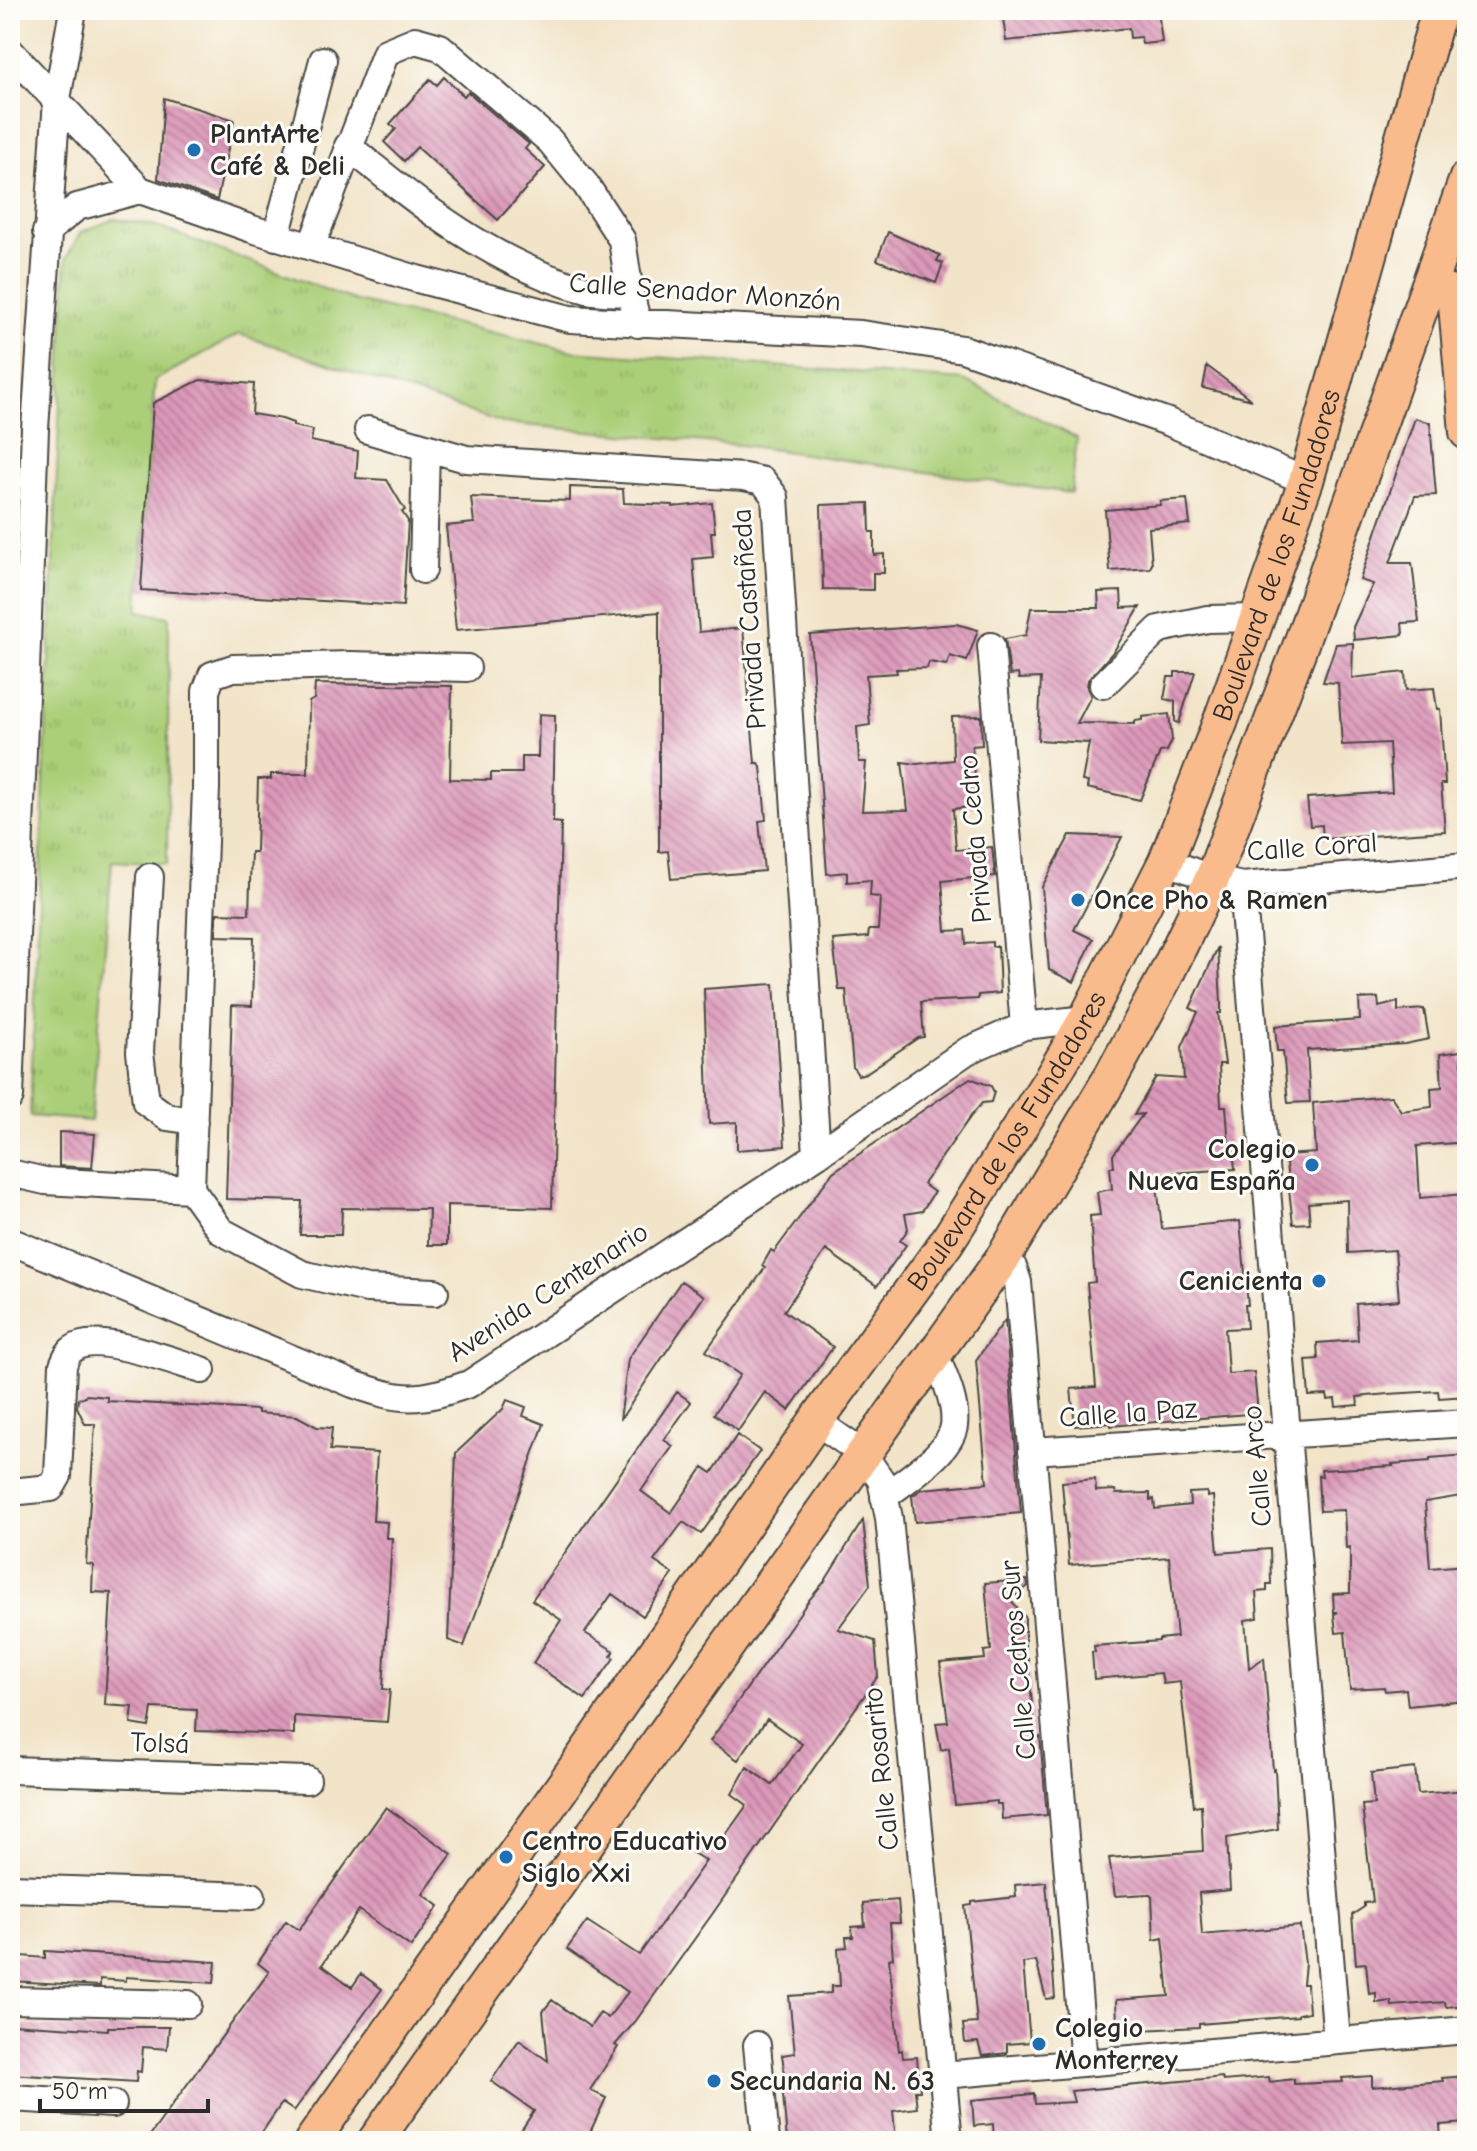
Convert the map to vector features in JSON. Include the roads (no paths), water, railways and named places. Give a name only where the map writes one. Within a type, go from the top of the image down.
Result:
[{"type":"main road","name":"Boulevard de los Fundadores","points":[[312,2141],[816,1421],[946,1243],[1086,1019],[1166,861],[1221,720],[1306,481],[1439,10]]},
{"type":"main road","name":"Boulevard de los Fundadores","points":[[375,2141],[1005,1255],[1110,1079],[1164,979],[1227,883],[1338,542],[1450,291],[1467,178]]},
{"type":"main road","points":[[1450,291],[1467,432]]},
{"type":"main road","points":[[1306,481],[1333,517],[1338,542]]},
{"type":"street","points":[[10,1097],[13,953],[46,232],[57,99],[73,10]]},
{"type":"street","points":[[311,247],[386,52],[415,40],[440,47],[550,141],[586,185],[622,240],[638,324]]},
{"type":"street","name":"Calle Senador Monzón","points":[[10,51],[140,190],[276,237],[417,279],[570,319],[861,334],[963,349],[1168,422],[1306,481]]},
{"type":"street","points":[[276,237],[323,60]]},
{"type":"street","points":[[348,146],[425,210],[523,268],[590,290],[630,293]]},
{"type":"street","points":[[46,232],[77,207],[140,190]]},
{"type":"street","points":[[10,416],[35,429]]},
{"type":"street","name":"Privada Castañeda","points":[[368,430],[466,459],[744,477],[763,481],[775,497],[817,1155]]},
{"type":"street","points":[[423,570],[426,447]]},
{"type":"street","points":[[1103,685],[1159,629],[1208,619],[1257,618]]},
{"type":"street","name":"Privada Cedro","points":[[991,646],[1024,1026]]},
{"type":"street","points":[[435,1292],[367,1289],[302,1274],[221,1231],[191,1189],[206,691],[212,675],[233,668],[350,665],[467,668]]},
{"type":"street","name":"Calle Coral","points":[[1166,861],[1227,883],[1467,866]]},
{"type":"street","points":[[150,877],[140,1052],[146,1102],[167,1117],[194,1121]]},
{"type":"street","name":"Calle Arco","points":[[1227,883],[1286,1436],[1337,2041]]},
{"type":"street","name":"Avenida Centenario","points":[[10,1241],[353,1384],[393,1398],[430,1398],[469,1384],[817,1155],[967,1051],[1024,1026],[1086,1019]]},
{"type":"street","points":[[10,1173],[45,1181],[191,1189]]},
{"type":"street","name":"Calle Cedros Sur","points":[[1005,1255],[1018,1282],[1084,2063]]},
{"type":"street","points":[[10,1492],[51,1488],[58,1476],[63,1365],[71,1349],[86,1343],[124,1347],[202,1370]]},
{"type":"street","points":[[884,1497],[940,1453],[954,1428],[950,1395],[935,1354]]},
{"type":"street","name":"Calle Rosarito","points":[[816,1421],[863,1454],[881,1480],[889,1518],[949,2141]]},
{"type":"street","name":"Calle la Paz","points":[[1032,1451],[1467,1423]]},
{"type":"street","name":"Tolsá","points":[[10,1770],[307,1780]]},
{"type":"street","points":[[10,1888],[252,1896]]},
{"type":"street","points":[[10,2000],[188,2004]]},
{"type":"street","points":[[943,2075],[1467,2030]]},
{"type":"street","points":[[757,2045],[766,2141]]},
{"type":"street","points":[[10,2098],[113,2104]]},
{"type":"place","name":"PlantArte Café & Deli","points":[[194,150]]},
{"type":"place","name":"Once Pho & Ramen","points":[[1078,900]]},
{"type":"place","name":"Colegio Nueva España","points":[[1312,1165]]},
{"type":"place","name":"Cenicienta","points":[[1319,1281]]},
{"type":"place","name":"Centro Educativo Siglo Xxi","points":[[506,1857]]},
{"type":"place","name":"Colegio Monterrey","points":[[1039,2044]]},
{"type":"place","name":"Secundaria N. 63","points":[[714,2081]]}]
